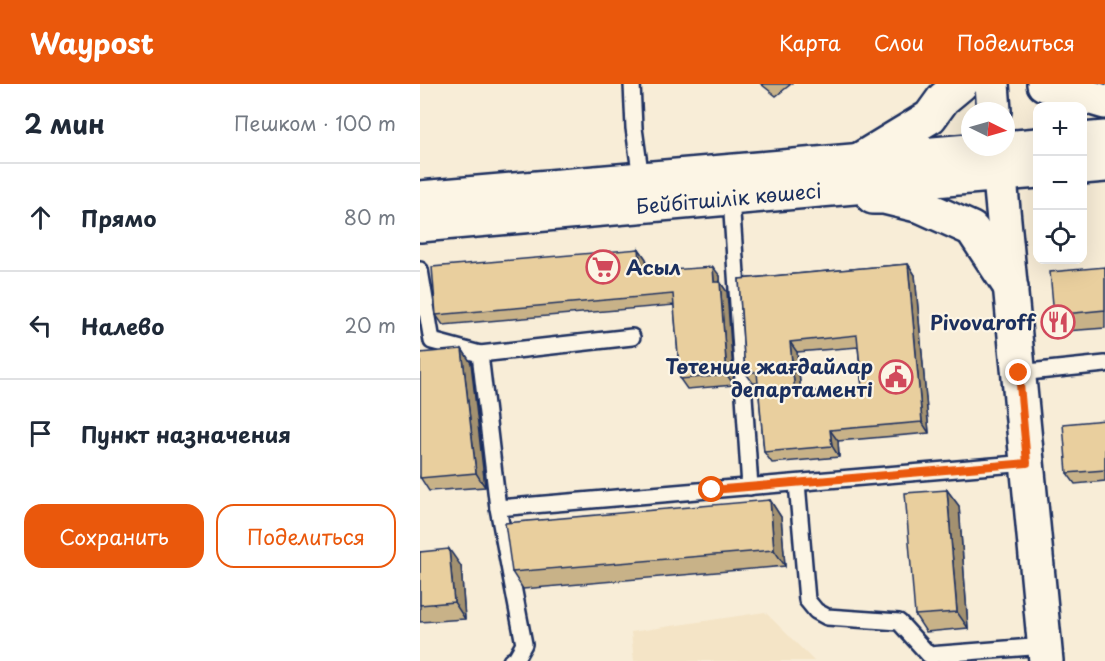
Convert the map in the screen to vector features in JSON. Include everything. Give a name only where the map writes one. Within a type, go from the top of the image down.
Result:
[{"type":"main road","points":[[859,160],[930,117],[944,99],[961,84]]},
{"type":"main road","points":[[992,84],[993,102]]},
{"type":"main road","points":[[1044,84],[1105,102]]},
{"type":"main road","points":[[1087,140],[1105,138]]},
{"type":"main road","name":"Бейбітшілік көшесі","points":[[420,225],[799,192],[998,157],[1033,146]]},
{"type":"main road","name":"Бейбітшілік көшесі","points":[[420,198],[859,160],[998,157],[1033,169]]},
{"type":"main road","points":[[998,157],[1045,654]]},
{"type":"main road","points":[[1087,167],[1105,165]]},
{"type":"main road","points":[[799,192],[835,197],[884,197],[921,206],[972,229],[1011,288]]},
{"type":"lane","points":[[632,84],[634,128],[641,179]]},
{"type":"lane","points":[[731,198],[750,487]]},
{"type":"lane","points":[[420,270],[432,340],[480,354],[632,337]]},
{"type":"lane","points":[[480,354],[498,508],[524,644],[516,658],[511,661]]},
{"type":"lane","points":[[1019,373],[1105,364]]},
{"type":"lane","points":[[498,508],[1027,463]]},
{"type":"lane","points":[[796,483],[807,600],[816,611],[827,617],[898,622],[929,655],[1045,654]]},
{"type":"shaded area","points":[[765,612],[814,661],[634,661],[631,632]]},
{"type":"building","points":[[639,249],[641,272],[713,267],[714,282],[720,282],[727,375],[680,379],[673,294],[436,315],[432,267]]},
{"type":"building","name":"Төтенше жағдайлар департаменті","points":[[908,264],[922,422],[830,430],[832,446],[764,452],[757,372],[745,372],[739,279]],"holes":[[[857,335],[862,387],[795,393],[790,342]]]},
{"type":"building","points":[[1105,267],[1105,310],[1054,315],[1050,272]]},
{"type":"building","points":[[462,349],[476,473],[420,478],[420,353]]},
{"type":"building","points":[[1105,420],[1105,470],[1067,473],[1063,424]]},
{"type":"building","points":[[947,490],[957,612],[915,615],[905,493]]},
{"type":"building","points":[[770,500],[774,550],[512,572],[505,523]]},
{"type":"building","points":[[449,549],[454,602],[420,605],[420,552]]},
{"type":"place","name":"Асыл","points":[[603,267]]},
{"type":"place","name":"Pivovaroff","points":[[1058,322]]},
{"type":"place","name":"Төтенше жағдайлар департаменті","points":[[896,377]]},
{"type":"route","points":[[712,490],[1027,463],[1019,373]]}]
